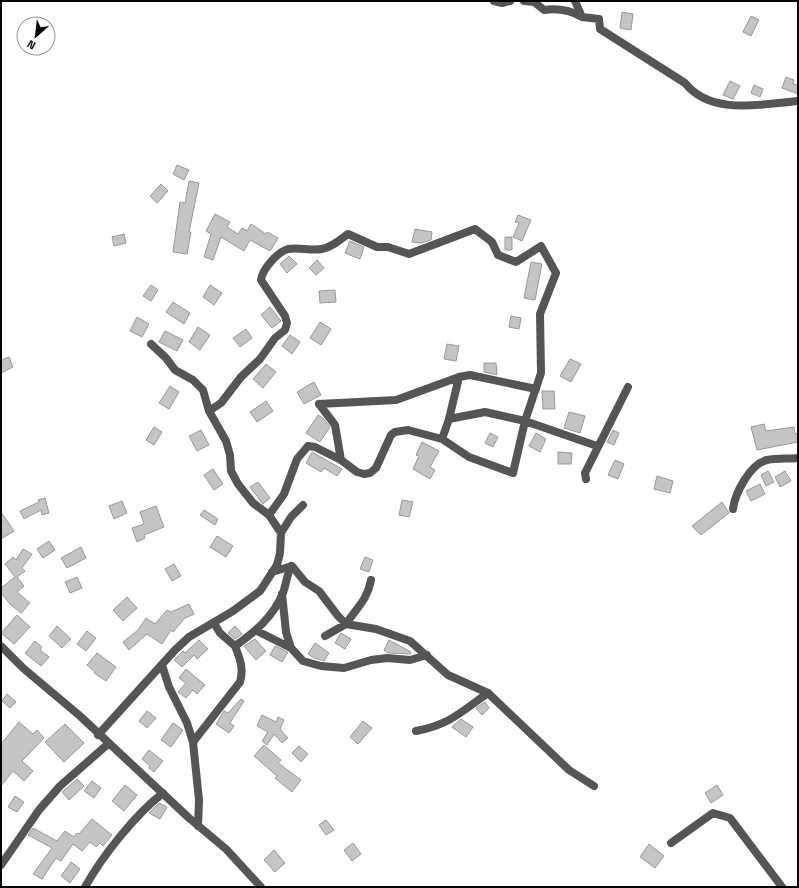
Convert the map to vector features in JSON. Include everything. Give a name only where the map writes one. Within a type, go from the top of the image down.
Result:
[{"type":"street","points":[[494,1],[502,3],[510,1]]},
{"type":"street","points":[[524,1],[534,2],[544,10],[555,9],[571,11],[582,16],[599,19],[600,29],[685,83],[692,92],[700,96],[728,106],[798,101]]},
{"type":"street","points":[[575,1],[582,16]]},
{"type":"street","points":[[209,411],[221,403],[241,376],[260,359],[275,338],[285,330],[287,323],[285,316],[261,280],[262,274],[268,267],[269,262],[288,249],[323,249],[335,244],[348,234],[377,247],[388,247],[409,254],[475,229],[492,242],[498,255],[516,262],[541,246],[556,273],[540,314],[541,373],[525,420],[513,473],[469,457],[442,440],[408,430],[396,432],[391,435],[376,468],[370,473],[364,474],[356,472],[341,460],[315,447],[308,446],[297,459],[284,494],[270,516]]},
{"type":"street","points":[[151,344],[166,358],[175,370],[203,390],[209,411],[226,441],[232,471],[238,484],[253,503],[270,516],[281,533]]},
{"type":"street","points":[[341,460],[335,425],[319,404],[396,400],[459,377],[470,375],[536,389]]},
{"type":"street","points":[[442,440],[450,419],[459,377]]},
{"type":"street","points":[[586,479],[585,473],[597,446],[628,386]]},
{"type":"street","points":[[450,419],[485,412],[525,420],[597,446]]},
{"type":"street","points":[[733,509],[735,495],[752,469],[766,460],[798,458]]},
{"type":"street","points":[[98,735],[174,650],[189,637],[233,611],[260,590],[272,572],[280,553],[281,533],[291,517],[303,505]]},
{"type":"street","points":[[272,572],[291,566]]},
{"type":"street","points":[[235,646],[257,631],[269,616],[282,594],[291,566]]},
{"type":"street","points":[[291,566],[305,582],[319,591],[346,624],[376,629],[410,641],[448,674],[488,693],[569,770],[594,786]]},
{"type":"street","points":[[325,636],[346,624],[356,609],[365,600],[371,580]]},
{"type":"street","points":[[282,594],[286,632],[291,648]]},
{"type":"street","points":[[193,742],[240,682],[243,673],[241,661],[235,646],[220,633],[214,623]]},
{"type":"street","points":[[257,631],[291,648],[303,661],[321,666],[344,668],[371,660],[386,658],[410,660],[427,655]]},
{"type":"street","points":[[1,646],[23,668],[80,716],[98,735],[198,826],[226,849],[261,887]]},
{"type":"street","points":[[162,665],[169,687],[187,723],[193,742],[199,800],[198,826]]},
{"type":"street","points":[[416,731],[434,728],[448,722],[488,693]]},
{"type":"street","points":[[1,865],[39,810],[60,786],[108,744]]},
{"type":"street","points":[[85,887],[96,870],[142,812],[163,793]]},
{"type":"street","points":[[671,843],[713,813],[730,818],[782,887]]},
{"type":"building","points":[[622,12],[633,14],[631,30],[620,28]]},
{"type":"building","points":[[751,16],[759,20],[751,36],[743,32]]},
{"type":"building","points":[[786,77],[794,80],[793,84],[798,85],[798,94],[782,88]]},
{"type":"building","points":[[730,81],[740,86],[733,99],[723,95]]},
{"type":"building","points":[[754,85],[763,89],[760,97],[751,93]]},
{"type":"building","points":[[177,165],[189,170],[184,180],[173,174]]},
{"type":"building","points":[[189,181],[199,183],[189,232],[191,232],[187,254],[173,252],[180,202],[185,203]]},
{"type":"building","points":[[161,184],[168,191],[157,203],[150,196]]},
{"type":"building","points":[[215,214],[230,222],[227,227],[238,234],[242,228],[247,231],[251,224],[266,234],[267,232],[278,238],[270,251],[250,240],[244,251],[221,237],[213,260],[204,257],[211,234],[206,231]]},
{"type":"building","points":[[518,215],[531,220],[522,241],[513,237],[519,223],[515,222]]},
{"type":"building","points":[[415,229],[432,232],[431,240],[421,243],[412,242]]},
{"type":"building","points":[[124,234],[126,243],[114,246],[112,237]]},
{"type":"building","points":[[505,237],[512,237],[512,250],[505,250]]},
{"type":"building","points":[[350,241],[364,247],[360,259],[345,253]]},
{"type":"building","points":[[289,256],[297,264],[287,273],[280,264]]},
{"type":"building","points":[[317,260],[324,268],[316,275],[309,268]]},
{"type":"building","points":[[531,262],[542,264],[535,300],[524,298]]},
{"type":"building","points":[[151,285],[158,290],[151,301],[143,296]]},
{"type":"building","points":[[210,285],[222,293],[214,305],[203,297]]},
{"type":"building","points":[[335,290],[336,302],[320,303],[319,291]]},
{"type":"building","points":[[173,302],[190,313],[184,324],[166,312]]},
{"type":"building","points":[[270,307],[281,321],[272,328],[261,315]]},
{"type":"building","points":[[511,316],[521,318],[519,329],[509,327]]},
{"type":"building","points":[[137,317],[149,324],[142,337],[130,331]]},
{"type":"building","points":[[320,322],[331,329],[321,345],[310,338]]},
{"type":"building","points":[[198,327],[210,335],[200,350],[189,342]]},
{"type":"building","points":[[246,329],[252,338],[240,347],[233,338]]},
{"type":"building","points":[[165,331],[183,340],[177,351],[159,342]]},
{"type":"building","points":[[290,335],[300,342],[292,354],[282,346]]},
{"type":"building","points":[[447,344],[459,346],[456,361],[444,359]]},
{"type":"building","points":[[9,357],[13,367],[1,373],[1,360]]},
{"type":"building","points":[[570,359],[581,364],[571,382],[560,376]]},
{"type":"building","points":[[484,363],[496,363],[497,375],[484,372]]},
{"type":"building","points":[[266,364],[276,372],[263,388],[253,379]]},
{"type":"building","points":[[314,382],[321,395],[304,404],[297,392]]},
{"type":"building","points":[[170,386],[179,392],[169,409],[159,403]]},
{"type":"building","points":[[542,391],[554,391],[555,409],[543,409]]},
{"type":"building","points":[[266,401],[273,411],[257,422],[250,412]]},
{"type":"building","points":[[569,412],[585,416],[580,433],[564,428]]},
{"type":"building","points":[[318,415],[323,418],[330,427],[320,442],[306,433]]},
{"type":"building","points":[[764,424],[766,431],[794,427],[795,434],[798,433],[798,442],[757,450],[751,427]]},
{"type":"building","points":[[154,427],[162,432],[154,445],[146,440]]},
{"type":"building","points":[[201,430],[209,445],[197,451],[189,436]]},
{"type":"building","points":[[613,430],[619,433],[614,445],[607,442]]},
{"type":"building","points":[[490,433],[498,437],[493,447],[485,443]]},
{"type":"building","points":[[536,433],[546,439],[540,452],[529,446]]},
{"type":"building","points":[[422,442],[439,451],[430,467],[435,470],[430,479],[413,469],[419,456],[416,455]]},
{"type":"building","points":[[312,452],[342,469],[337,476],[324,468],[321,472],[306,463]]},
{"type":"building","points":[[558,452],[572,453],[571,464],[558,464]]},
{"type":"building","points":[[615,460],[624,464],[618,479],[608,475]]},
{"type":"building","points":[[213,469],[223,484],[214,490],[204,475]]},
{"type":"building","points":[[768,471],[774,482],[766,486],[761,475]]},
{"type":"building","points":[[785,471],[791,481],[780,487],[775,477]]},
{"type":"building","points":[[657,476],[673,481],[670,493],[654,489]]},
{"type":"building","points":[[258,482],[270,498],[263,504],[250,487]]},
{"type":"building","points":[[760,484],[765,494],[751,501],[746,491]]},
{"type":"building","points":[[45,498],[49,513],[42,515],[41,510],[24,519],[20,511],[39,502],[38,500]]},
{"type":"building","points":[[402,500],[413,502],[409,517],[399,515]]},
{"type":"building","points":[[122,501],[127,513],[114,519],[109,506]]},
{"type":"building","points":[[722,502],[729,513],[701,535],[692,526]]},
{"type":"building","points":[[156,506],[164,527],[144,535],[145,538],[137,542],[132,528],[144,524],[140,512]]},
{"type":"building","points":[[204,510],[218,519],[215,525],[200,515]]},
{"type":"building","points":[[1,512],[14,531],[1,539]]},
{"type":"building","points":[[217,536],[233,546],[226,557],[210,547]]},
{"type":"building","points":[[49,541],[55,550],[43,558],[37,549]]},
{"type":"building","points":[[81,547],[86,558],[67,568],[61,558]]},
{"type":"building","points":[[23,549],[32,554],[22,568],[25,571],[17,577],[24,586],[17,592],[30,603],[21,613],[10,604],[1,593],[1,588],[15,577],[5,564],[13,557],[16,560]]},
{"type":"building","points":[[365,557],[373,560],[369,572],[360,569]]},
{"type":"building","points":[[174,564],[181,576],[172,581],[165,569]]},
{"type":"building","points":[[77,577],[82,588],[70,593],[65,582]]},
{"type":"building","points":[[127,597],[137,608],[123,621],[113,610]]},
{"type":"building","points":[[189,604],[194,614],[185,618],[173,632],[171,630],[162,644],[147,634],[129,650],[123,642],[138,630],[146,618],[155,624],[167,610],[171,612]]},
{"type":"building","points":[[17,615],[30,627],[14,644],[1,633]]},
{"type":"building","points":[[57,626],[71,639],[62,648],[49,636]]},
{"type":"building","points":[[235,626],[242,634],[235,639],[228,633]]},
{"type":"building","points":[[87,631],[96,638],[86,651],[77,644]]},
{"type":"building","points":[[341,633],[351,639],[345,649],[335,643]]},
{"type":"building","points":[[255,639],[266,651],[256,660],[244,646]]},
{"type":"building","points":[[199,640],[208,649],[197,659],[194,655],[182,667],[174,660],[183,651],[185,653]]},
{"type":"building","points":[[389,640],[411,652],[410,654],[388,653],[384,650]]},
{"type":"building","points":[[35,641],[42,647],[40,650],[49,657],[41,666],[25,653]]},
{"type":"building","points":[[315,643],[329,653],[324,661],[314,658],[308,654]]},
{"type":"building","points":[[275,646],[288,652],[282,662],[270,655]]},
{"type":"building","points":[[97,653],[116,667],[106,681],[94,673],[95,672],[87,665]]},
{"type":"building","points":[[186,669],[205,685],[197,694],[193,690],[186,698],[178,692],[186,683],[179,678]]},
{"type":"building","points":[[7,694],[16,702],[10,708],[2,701]]},
{"type":"building","points":[[241,699],[244,701],[230,723],[234,726],[229,733],[216,724],[224,711],[228,713]]},
{"type":"building","points":[[485,702],[489,708],[482,715],[476,708]]},
{"type":"building","points":[[147,711],[156,718],[147,728],[139,721]]},
{"type":"building","points":[[262,715],[276,722],[278,717],[284,720],[280,729],[288,738],[282,743],[274,734],[267,745],[262,741],[268,732],[257,726]]},
{"type":"building","points":[[461,719],[473,727],[466,737],[452,727]]},
{"type":"building","points":[[363,721],[372,728],[358,744],[350,737]]},
{"type":"building","points":[[19,722],[33,734],[37,730],[44,738],[22,761],[33,771],[24,781],[13,771],[1,786],[1,744]]},
{"type":"building","points":[[173,723],[183,730],[171,747],[161,740]]},
{"type":"building","points":[[65,724],[84,743],[64,762],[45,742]]},
{"type":"building","points":[[264,745],[281,760],[278,763],[301,780],[292,792],[275,778],[277,776],[254,756]]},
{"type":"building","points":[[299,746],[308,754],[301,762],[292,753]]},
{"type":"building","points":[[149,750],[163,761],[154,772],[142,759]]},
{"type":"building","points":[[77,779],[84,786],[69,800],[62,792]]},
{"type":"building","points":[[92,781],[101,788],[94,798],[84,791]]},
{"type":"building","points":[[125,785],[137,795],[124,811],[112,801]]},
{"type":"building","points":[[717,785],[723,795],[711,803],[705,793]]},
{"type":"building","points":[[15,796],[24,802],[17,812],[8,807]]},
{"type":"building","points":[[159,803],[167,807],[160,819],[149,813]]},
{"type":"building","points":[[92,819],[112,835],[103,846],[100,843],[96,847],[90,842],[82,851],[73,844],[61,861],[56,858],[42,879],[33,874],[52,848],[28,835],[33,828],[57,841],[65,831],[74,837],[77,833],[79,834]]},
{"type":"building","points":[[326,820],[334,830],[326,835],[319,825]]},
{"type":"building","points":[[353,843],[361,854],[352,861],[344,850]]},
{"type":"building","points":[[649,844],[664,856],[655,868],[640,857]]},
{"type":"building","points":[[274,850],[285,863],[275,872],[264,860]]},
{"type":"building","points":[[71,862],[80,869],[70,883],[61,876]]}]
